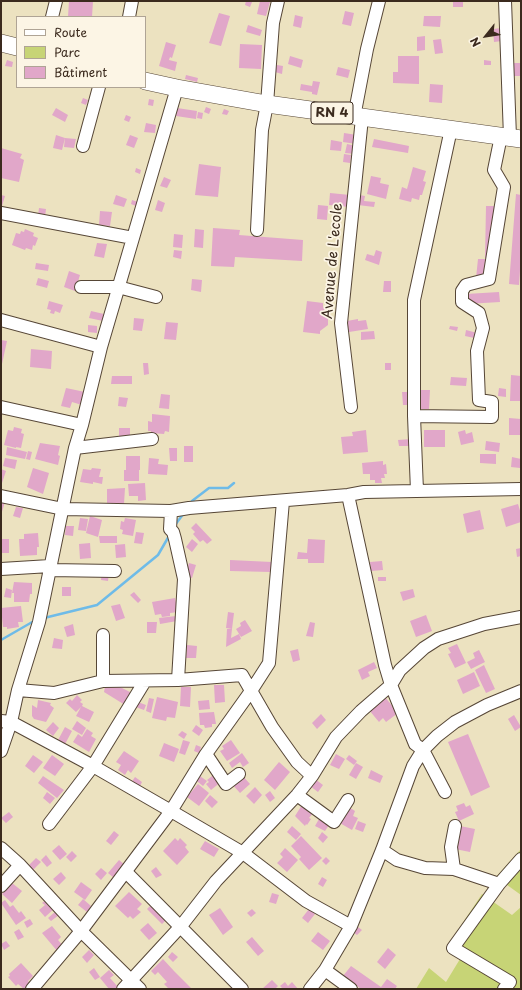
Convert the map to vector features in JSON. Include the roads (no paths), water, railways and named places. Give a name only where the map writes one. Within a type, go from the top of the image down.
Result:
[{"type":"highway","points":[[1,43],[16,47]]},
{"type":"highway","name":"RN 4","points":[[146,81],[266,104],[511,137]]},
{"type":"street","points":[[52,16],[56,1]]},
{"type":"street","points":[[129,16],[132,1]]},
{"type":"street","points":[[257,230],[262,130],[266,104],[273,23],[278,1]]},
{"type":"street","name":"Avenue de L'ecole","points":[[351,408],[342,323],[358,117],[367,49],[379,1]]},
{"type":"street","points":[[414,416],[492,416],[492,402],[479,400],[477,351],[483,328],[479,313],[462,302],[462,291],[466,285],[489,279],[504,187],[494,170],[511,137],[505,1]]},
{"type":"street","points":[[83,146],[99,88]]},
{"type":"street","points":[[1,751],[6,722],[18,690],[39,622],[75,448],[101,347],[177,88]]},
{"type":"street","points":[[417,491],[414,416],[414,300],[451,129]]},
{"type":"street","points":[[1,213],[133,238]]},
{"type":"street","points":[[81,287],[118,287],[156,297]]},
{"type":"street","points":[[1,320],[101,347]]},
{"type":"street","points":[[1,407],[82,425]]},
{"type":"street","points":[[75,448],[152,440]]},
{"type":"street","points":[[1,496],[63,509],[171,511],[189,508],[348,495],[364,492],[521,489]]},
{"type":"street","points":[[348,495],[385,665],[391,685],[415,744],[422,750],[445,792]]},
{"type":"street","points":[[32,989],[81,931],[171,811],[206,754],[251,691],[268,663],[283,501]]},
{"type":"street","points":[[171,511],[173,533],[184,579],[178,680]]},
{"type":"street","points":[[1,569],[50,568],[115,571]]},
{"type":"street","points":[[1,848],[20,865],[132,986],[216,881],[297,795],[312,776],[336,737],[360,711],[391,685],[400,670],[424,648],[438,639],[484,624],[521,617]]},
{"type":"street","points":[[102,681],[103,635]]},
{"type":"street","points":[[18,690],[54,693],[102,681],[178,680],[242,676],[272,727],[297,762],[312,776]]},
{"type":"street","points":[[49,824],[93,766],[145,681]]},
{"type":"street","points":[[310,989],[325,970],[351,926],[382,850],[413,766],[422,750],[436,736],[455,722],[487,705],[521,692]]},
{"type":"street","points":[[6,722],[93,766],[171,811],[243,854],[306,901],[351,926]]},
{"type":"street","points":[[206,754],[226,784],[239,774]]},
{"type":"street","points":[[297,795],[334,822],[348,800]]},
{"type":"street","points":[[454,869],[451,847],[456,826]]},
{"type":"street","points":[[382,850],[397,860],[425,868],[454,869],[499,884]]},
{"type":"street","points":[[504,989],[510,982],[453,948],[499,884],[521,860]]},
{"type":"street","points":[[1,886],[20,865]]},
{"type":"street","points":[[126,872],[181,926],[235,987]]},
{"type":"street","points":[[325,970],[351,989]]},
{"type":"waterway","points":[[191,504],[192,501],[209,488],[228,488],[234,483]]},
{"type":"waterway","points":[[175,525],[184,513]]},
{"type":"waterway","points":[[44,618],[97,605],[158,555],[169,536]]},
{"type":"waterway","points":[[1,640],[34,621]]}]
